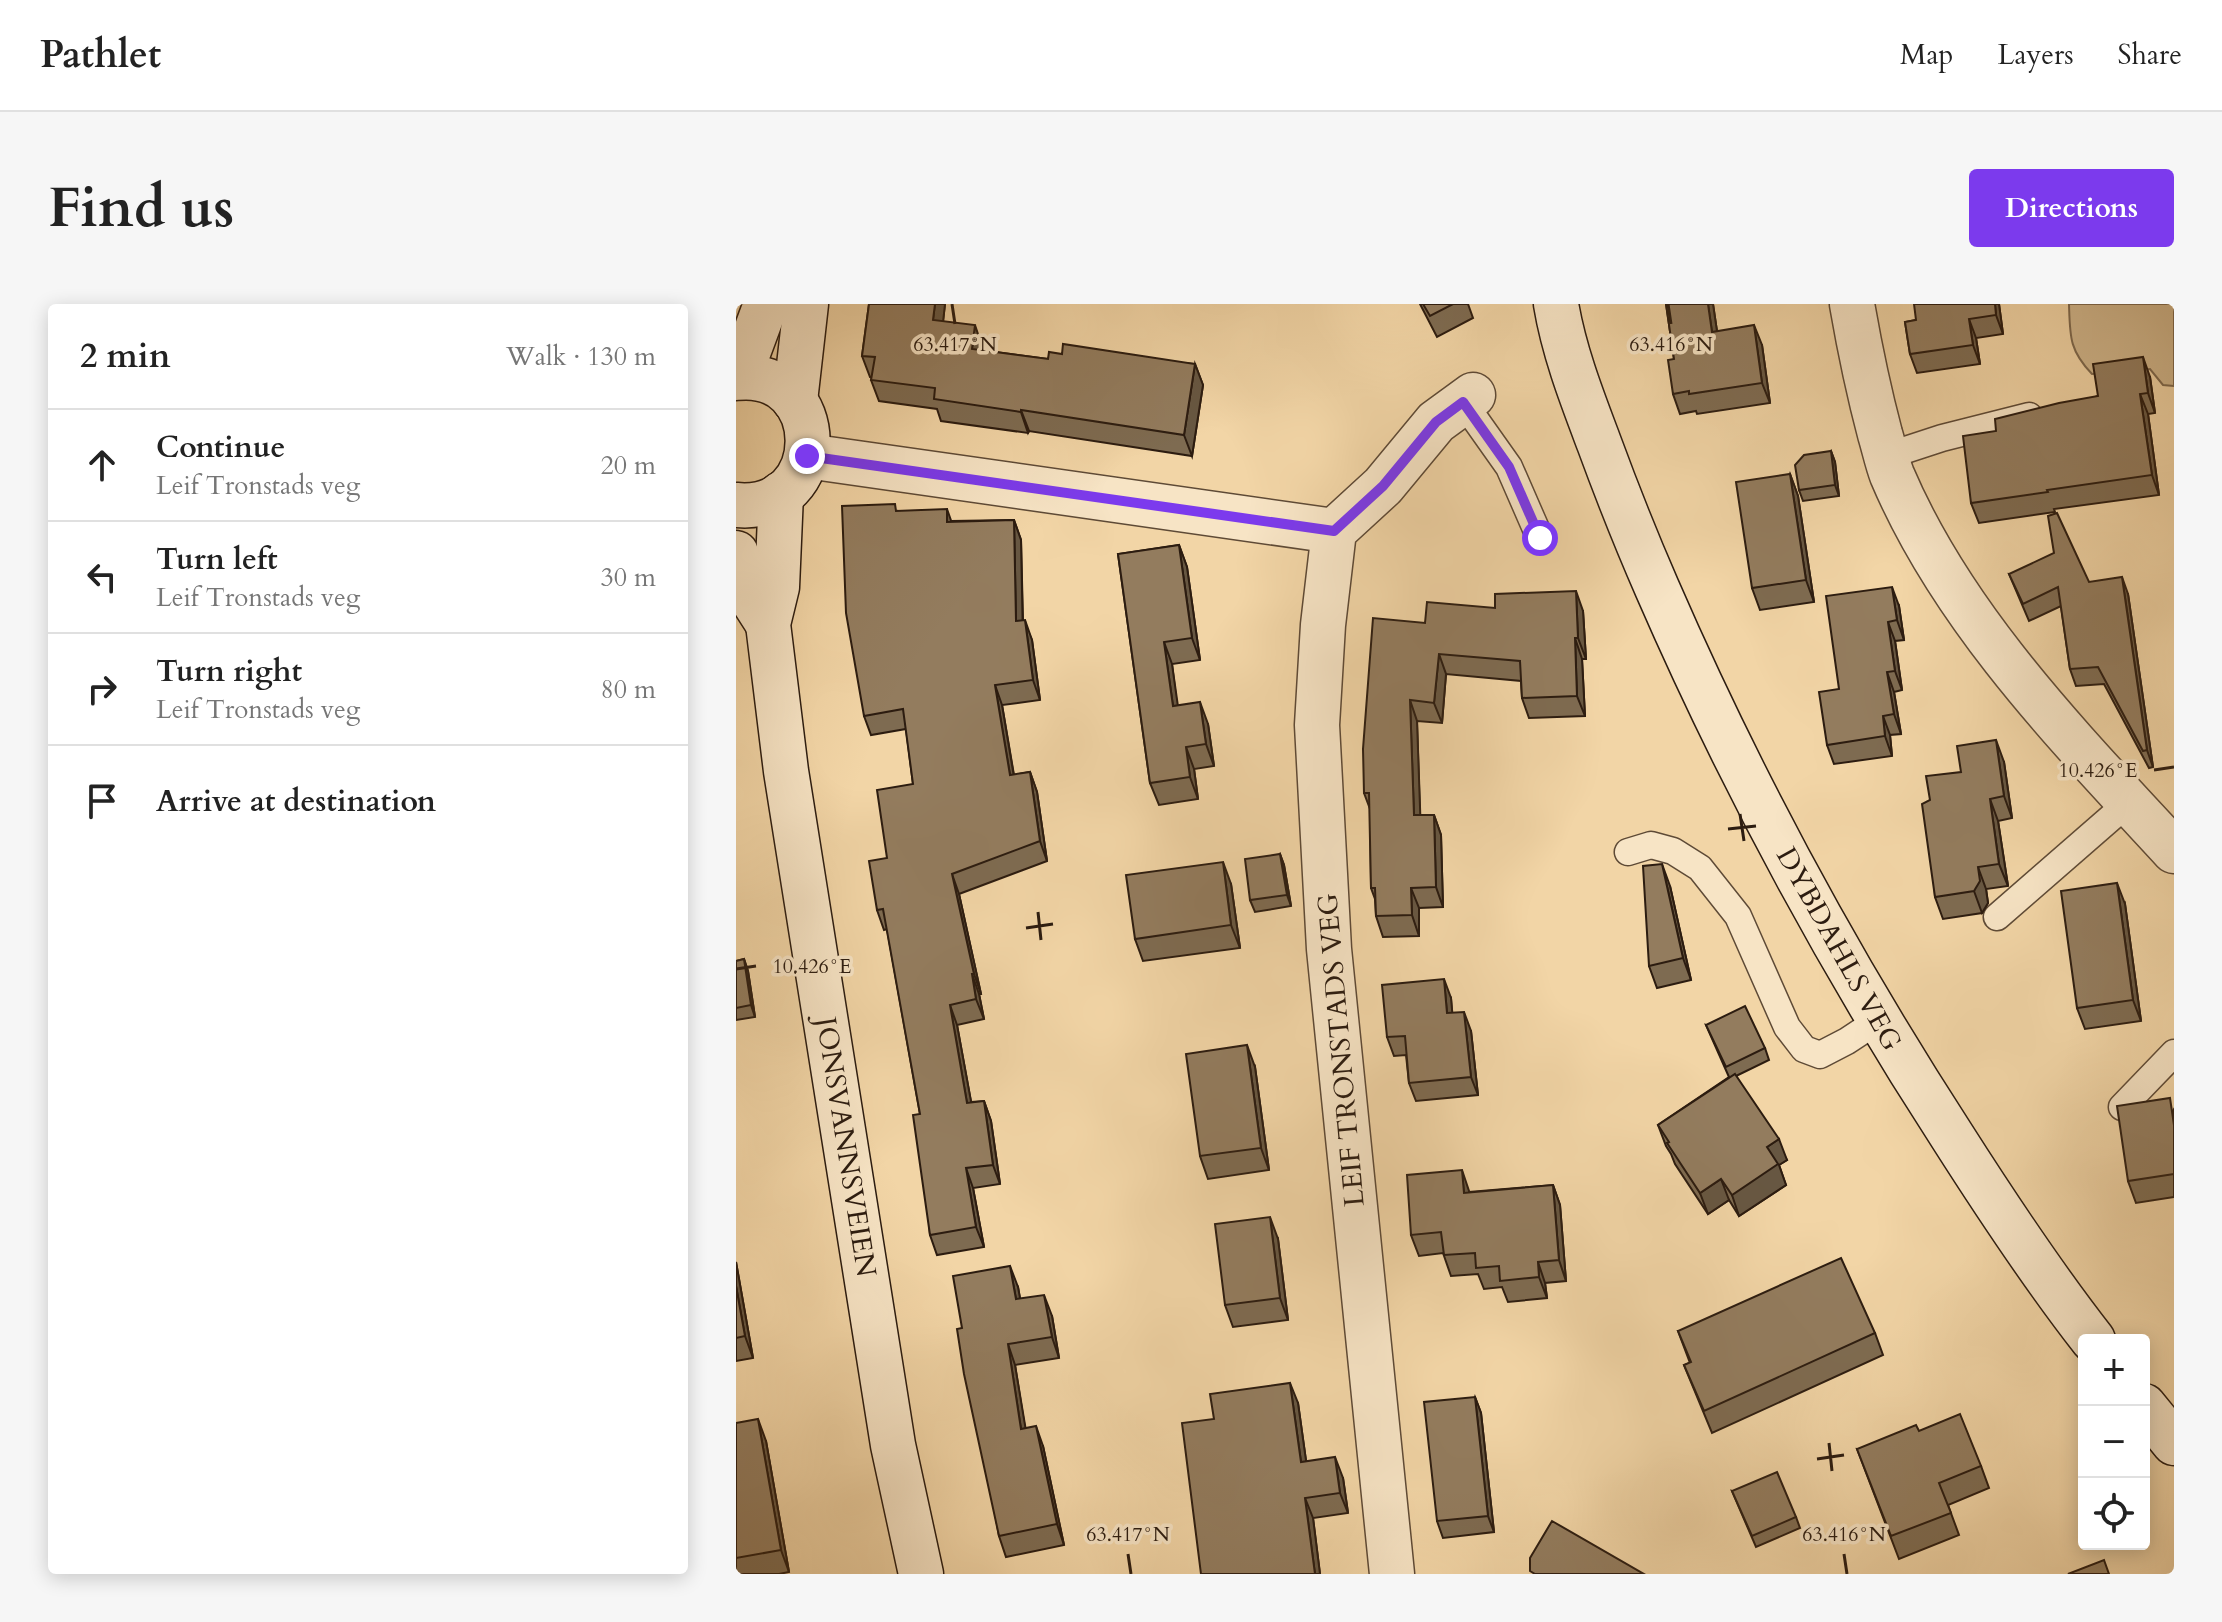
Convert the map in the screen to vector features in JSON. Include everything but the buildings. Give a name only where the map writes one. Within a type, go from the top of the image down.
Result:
[{"type":"street","points":[[736,505],[758,504],[781,494],[801,471],[807,456],[807,427],[795,401],[770,382],[755,377],[738,377],[766,304]]},
{"type":"street","points":[[795,401],[806,304]]},
{"type":"street","name":"DYBDAHLS VEG","points":[[1556,304],[1577,385],[1632,531],[1694,672],[1796,875],[1879,1020],[1995,1203],[2089,1334]]},
{"type":"street","points":[[1852,304],[1865,378],[1891,472],[1920,532],[1959,595],[2025,686],[2174,851]]},
{"type":"street","points":[[807,456],[1334,531],[1383,486],[1436,422],[1468,398]]},
{"type":"street","name":"JONSVANNSVEIEN","points":[[781,494],[777,587],[768,624],[786,771],[893,1445],[921,1574]]},
{"type":"street","name":"LEIF TRONSTADS VEG","points":[[1334,531],[1323,625],[1317,725],[1328,934],[1397,1572]]},
{"type":"street","name":"JONSVANNSVEIEN","points":[[736,553],[747,591],[768,624]]},
{"type":"street","points":[[2150,1413],[2174,1443]]},
{"type":"lane","points":[[1468,398],[1509,467],[1540,538]]},
{"type":"lane","points":[[1887,456],[1942,438],[2057,409]]},
{"type":"lane","points":[[1997,917],[2129,802]]},
{"type":"lane","points":[[1628,852],[1651,845],[1673,851],[1700,868],[1738,916],[1787,1027],[1804,1049],[1820,1055],[1879,1020]]},
{"type":"lane","points":[[2122,1107],[2174,1053]]},
{"type":"shaded area","points":[[2069,304],[2174,304],[2174,386],[2163,385],[2150,369],[2092,374],[2072,342]]},
{"type":"route","points":[[807,456],[1334,531],[1383,486],[1436,422],[1463,402],[1509,467],[1540,538]]}]
